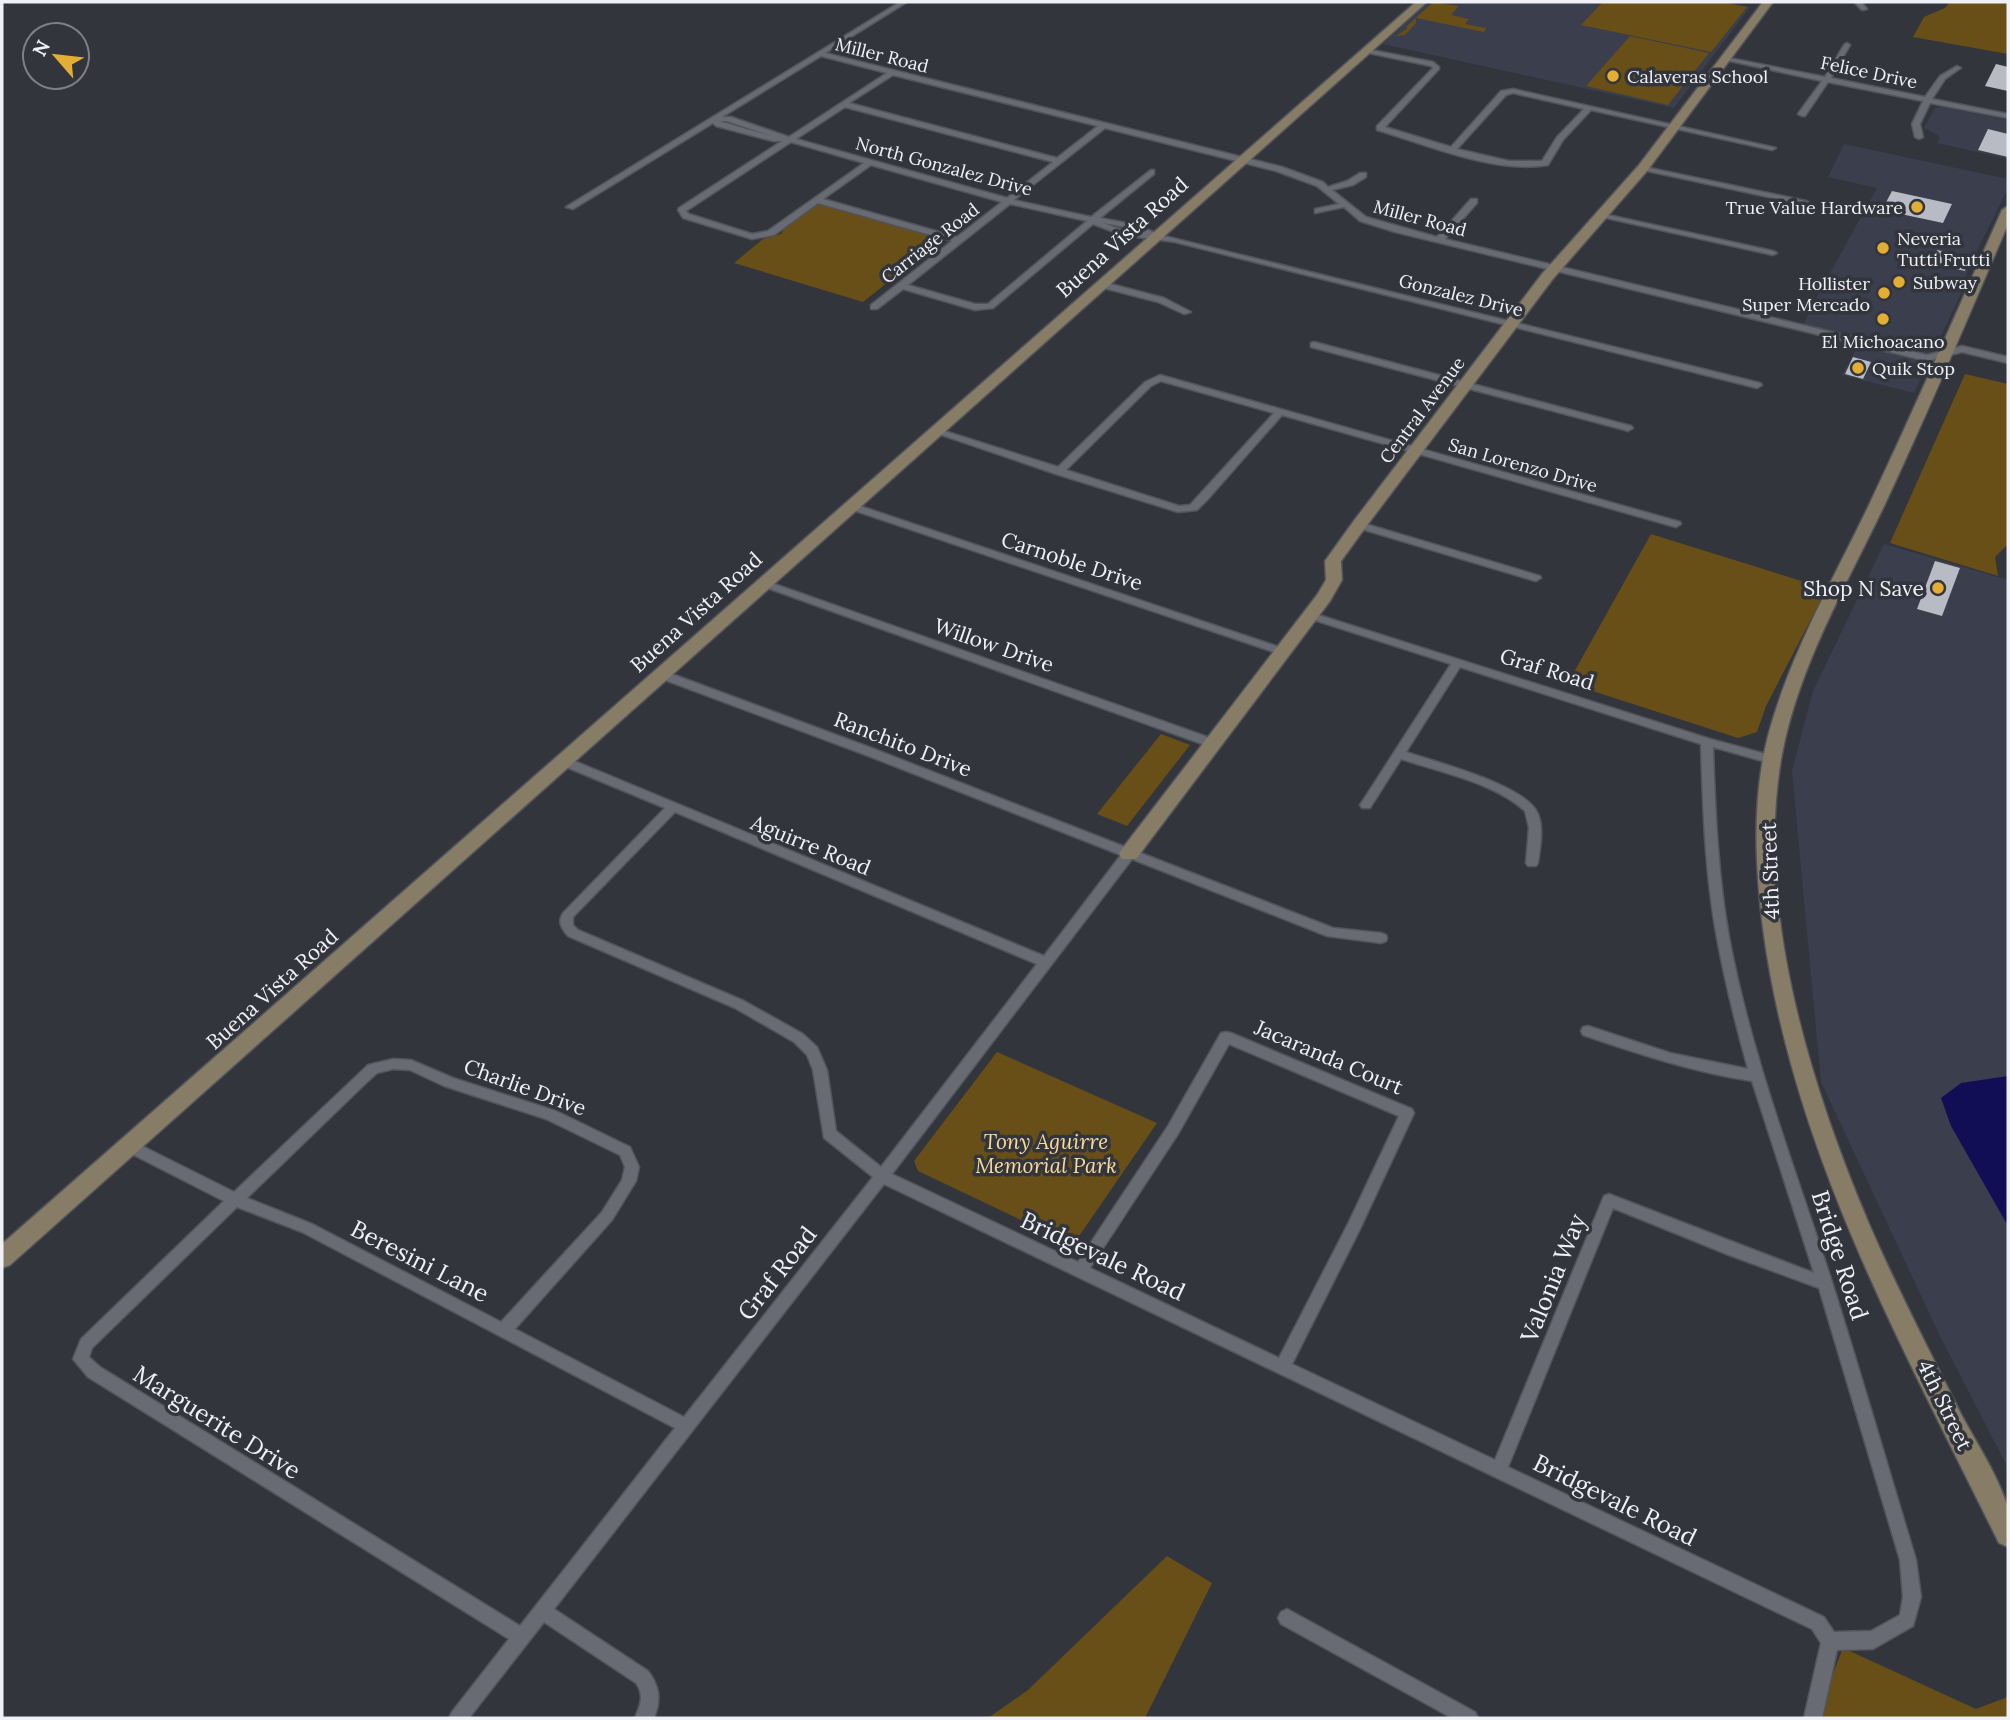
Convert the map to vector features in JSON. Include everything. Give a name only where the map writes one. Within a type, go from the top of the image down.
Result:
[{"type":"street","points":[[570,207],[904,2]]},
{"type":"street","name":"Buena Vista Road","points":[[2,1258],[1422,2]]},
{"type":"street","name":"Central Avenue","points":[[1129,854],[1333,583],[1334,561],[1359,525],[1511,324],[1555,268],[1643,168],[1768,2]]},
{"type":"street","points":[[1857,2],[1864,9]]},
{"type":"street","points":[[1802,114],[1847,45]]},
{"type":"street","points":[[1366,51],[1433,64],[1437,68],[1380,128],[1453,149],[1500,161],[1534,166],[1545,163],[1560,139],[1588,109]]},
{"type":"street","name":"Miller Road","points":[[820,54],[1298,175],[1328,189],[1343,205],[1370,222],[1927,358],[1944,355]]},
{"type":"street","name":"Felice Drive","points":[[1724,59],[2008,116]]},
{"type":"street","points":[[1919,137],[1916,124],[1928,100],[1944,74],[1957,68]]},
{"type":"street","points":[[869,163],[771,233],[752,237],[686,216],[682,210],[891,73]]},
{"type":"street","points":[[1453,149],[1504,93],[1513,91],[1772,148]]},
{"type":"street","points":[[843,104],[1058,161]]},
{"type":"street","name":"North Gonzalez Drive","points":[[713,119],[719,124],[773,139],[788,139],[1009,201],[1120,224],[1157,236]]},
{"type":"street","name":"Carriage Road","points":[[874,307],[1104,125]]},
{"type":"street","points":[[1643,168],[1806,203]]},
{"type":"street","points":[[903,286],[975,307],[990,306],[1151,172]]},
{"type":"street","points":[[1328,189],[1350,183],[1363,175]]},
{"type":"street","points":[[817,200],[958,240]]},
{"type":"street","points":[[1439,240],[1474,201]]},
{"type":"street","points":[[1318,211],[1343,205]]},
{"type":"street","name":"4th Street","points":[[2008,210],[1811,644],[1782,723],[1773,760],[1769,786],[1766,859],[1773,946],[1782,998],[1810,1100],[1835,1171],[1865,1240],[2008,1534]]},
{"type":"street","points":[[1602,215],[1773,253]]},
{"type":"street","name":"Gonzalez Drive","points":[[1157,236],[1757,385]]},
{"type":"street","points":[[1103,285],[1161,300],[1187,312]]},
{"type":"street","points":[[1314,345],[1628,428]]},
{"type":"street","points":[[1944,355],[1962,349],[2008,360]]},
{"type":"street","name":"San Lorenzo Drive","points":[[1059,472],[1148,384],[1160,378],[1676,524]]},
{"type":"street","points":[[935,431],[1178,509],[1193,508],[1281,411]]},
{"type":"street","name":"Carnoble Drive","points":[[851,506],[1281,651]]},
{"type":"street","points":[[1359,525],[1536,578]]},
{"type":"street","name":"Willow Drive","points":[[763,583],[1212,743]]},
{"type":"street","name":"Graf Road","points":[[1309,615],[1707,742],[1773,760]]},
{"type":"street","points":[[1366,806],[1458,662]]},
{"type":"street","name":"Ranchito Drive","points":[[661,674],[833,737],[1332,933],[1381,938]]},
{"type":"street","name":"Bridge Road","points":[[1707,742],[1710,826],[1717,902],[1731,980],[1756,1076],[1824,1283],[1908,1560],[1912,1597],[1908,1620],[1873,1640],[1830,1641]]},
{"type":"street","points":[[1398,754],[1501,790],[1522,801],[1533,817],[1532,863]]},
{"type":"street","name":"Aguirre Road","points":[[563,761],[1046,962]]},
{"type":"street","name":"Bridgevale Road","points":[[672,808],[567,916],[567,926],[573,933],[681,979],[792,1032],[811,1049],[819,1068],[824,1083],[822,1098],[829,1134],[882,1175],[1818,1623],[1830,1641]]},
{"type":"street","name":"Graf Road","points":[[458,1718],[543,1612],[1129,854]]},
{"type":"street","points":[[1588,1031],[1675,1062],[1706,1070],[1756,1076]]},
{"type":"street","name":"Jacaranda Court","points":[[1081,1270],[1167,1139],[1226,1037],[1407,1113],[1354,1227],[1283,1367]]},
{"type":"street","name":"Charlie Drive","points":[[237,1201],[367,1074],[373,1069],[393,1064],[411,1065],[449,1082],[551,1115],[625,1151],[632,1167],[629,1181],[607,1216],[504,1329]]},
{"type":"street","name":"Beresini Lane","points":[[129,1146],[237,1201],[307,1228],[686,1426]]},
{"type":"street","name":"Valonia Way","points":[[1499,1470],[1609,1200],[1824,1283]]},
{"type":"street","name":"Marguerite Drive","points":[[237,1201],[86,1344],[81,1359],[94,1372],[522,1637]]},
{"type":"street","points":[[543,1612],[642,1677],[648,1684],[651,1697],[645,1718]]},
{"type":"street","points":[[1287,1618],[1469,1718]]},
{"type":"street","points":[[1813,1718],[1830,1641]]},
{"type":"shaded area","name":"Calaveras School","points":[[1429,2],[1726,2],[1750,7],[1674,108],[1383,44]]},
{"type":"shaded area","points":[[1935,108],[2008,120],[2008,159],[1937,143],[1940,138],[1924,128]]},
{"type":"shaded area","points":[[1844,144],[2008,179],[2008,188],[1968,269],[1965,285],[1914,393],[1842,375],[1859,344],[1801,330],[1877,188],[1828,177]]},
{"type":"shaded area","points":[[1884,544],[2008,580],[2008,1468],[1940,1336],[1821,1082],[1792,771],[1813,691]]},
{"type":"shaded area","points":[[2008,1076],[2008,1226],[1951,1126],[1941,1098],[1961,1083]]},
{"type":"green space","points":[[1433,2],[1459,6],[1451,15],[1469,19],[1465,24],[1486,28],[1484,32],[1416,18],[1416,23],[1405,35],[1396,36],[1408,28],[1406,27]]},
{"type":"green space","points":[[1603,2],[1722,2],[1747,7],[1711,52],[1581,25]]},
{"type":"green space","points":[[1950,2],[2008,2],[2008,54],[1913,37],[1924,17],[1945,8]]},
{"type":"green space","points":[[1630,36],[1709,53],[1668,105],[1586,86]]},
{"type":"green space","points":[[817,202],[939,237],[941,240],[863,302],[734,263],[763,239],[781,234],[789,222]]},
{"type":"green space","points":[[1965,374],[2008,384],[2008,544],[1995,557],[1998,576],[1890,543]]},
{"type":"green space","points":[[1651,534],[1808,583],[1823,596],[1766,706],[1757,732],[1738,738],[1568,683]]},
{"type":"green space","points":[[1161,734],[1190,745],[1127,826],[1097,814]]},
{"type":"green space","name":"Tony Aguirre Memorial Park","points":[[997,1052],[1157,1123],[1077,1239],[1063,1240],[918,1171],[914,1161]]},
{"type":"green space","points":[[1167,1556],[1212,1583],[1145,1718],[988,1718],[1028,1690]]},
{"type":"green space","points":[[1843,1648],[1976,1709],[2008,1697],[2008,1718],[1816,1718]]},
{"type":"building","points":[[1996,64],[2008,67],[2008,91],[1985,86]]},
{"type":"building","points":[[1988,129],[2008,134],[2008,157],[1978,150]]},
{"type":"building","name":"True Value Hardware","points":[[1892,191],[1952,204],[1943,223],[1882,210]]},
{"type":"building","points":[[1937,250],[1971,257],[1965,271],[1931,263]]},
{"type":"building","name":"Quik Stop","points":[[1853,357],[1871,362],[1863,379],[1845,374]]},
{"type":"building","name":"Shop N Save","points":[[1935,561],[1960,568],[1942,616],[1917,609]]},
{"type":"place","name":"Calaveras School","points":[[1613,76]]},
{"type":"place","name":"True Value Hardware","points":[[1917,207]]},
{"type":"place","name":"Neveria Tutti Frutti","points":[[1883,248]]},
{"type":"place","name":"Subway","points":[[1899,282]]},
{"type":"place","name":"Hollister Super Mercado","points":[[1884,293]]},
{"type":"place","name":"El Michoacano","points":[[1883,319]]},
{"type":"place","name":"Quik Stop","points":[[1858,368]]},
{"type":"place","name":"Shop N Save","points":[[1938,588]]}]
